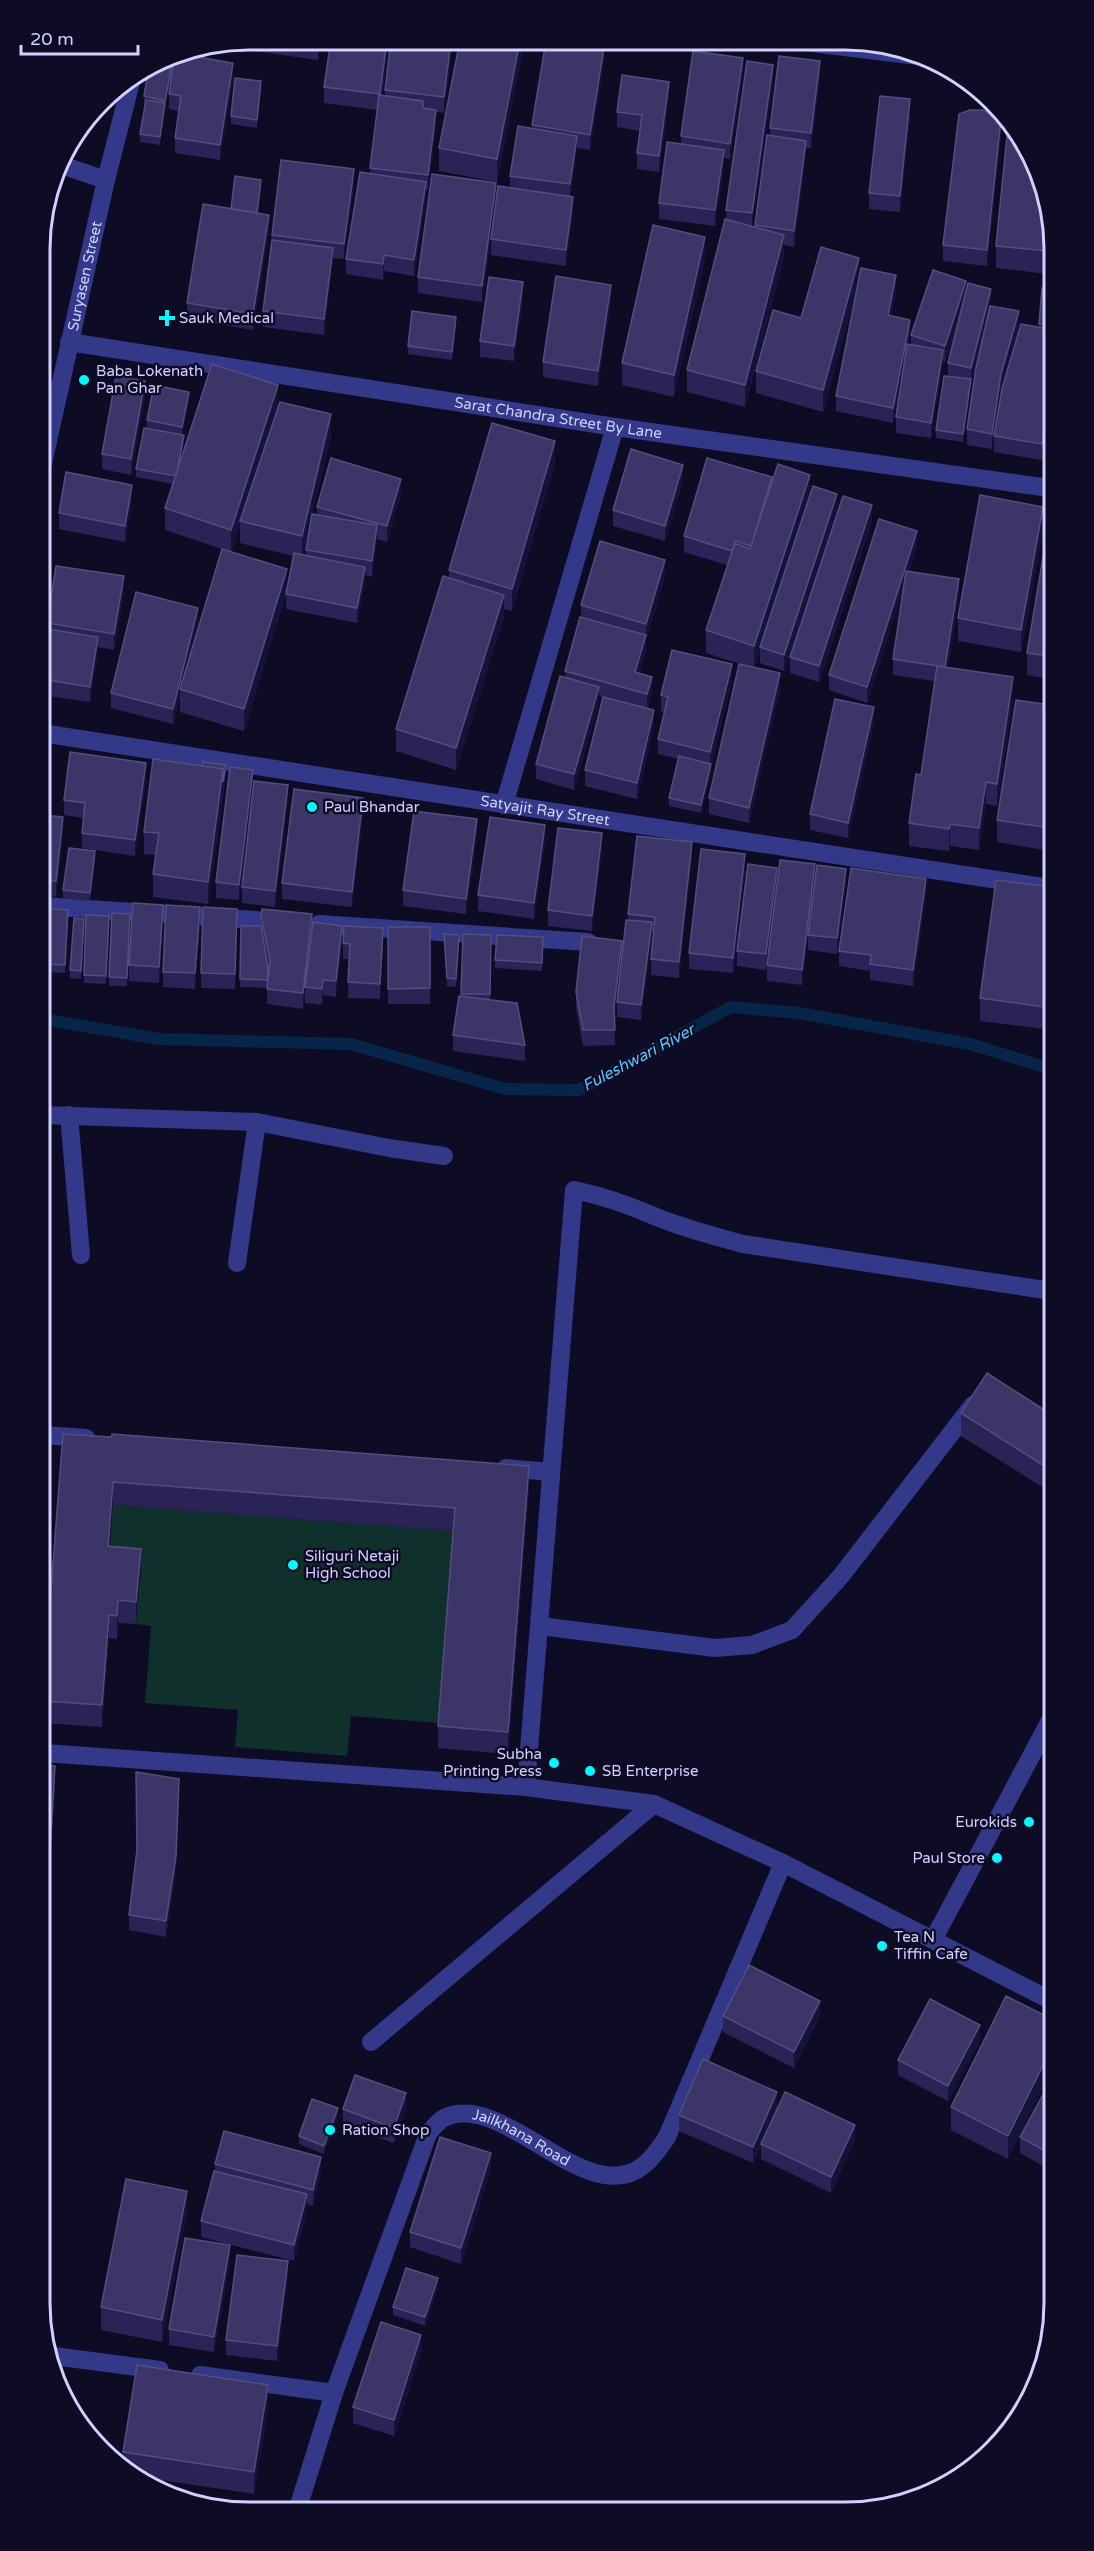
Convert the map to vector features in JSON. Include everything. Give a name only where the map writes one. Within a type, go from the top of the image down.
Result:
[{"type":"street","name":"Suryasen Street","points":[[50,430],[106,180],[129,89]]},
{"type":"street","points":[[67,167],[106,180]]},
{"type":"street","name":"Sarat Chandra Street By Lane","points":[[69,342],[615,427],[1045,487]]},
{"type":"street","points":[[504,806],[615,427]]},
{"type":"street","name":"Satyajit Ray Street","points":[[50,734],[504,806],[1045,887]]},
{"type":"street","points":[[50,907],[588,942]]},
{"type":"street","points":[[50,1115],[258,1122],[389,1148],[444,1156]]},
{"type":"street","points":[[69,1115],[81,1255]]},
{"type":"street","points":[[237,1263],[258,1122]]},
{"type":"street","points":[[526,1788],[574,1190],[626,1203],[704,1234],[743,1244],[1044,1290]]},
{"type":"street","points":[[540,1626],[715,1648],[753,1645],[792,1630],[841,1576],[973,1405]]},
{"type":"street","points":[[50,1435],[102,1439]]},
{"type":"street","points":[[492,1467],[551,1472]]},
{"type":"street","points":[[933,1940],[1044,1731]]},
{"type":"street","points":[[50,1753],[526,1788],[654,1804],[783,1863],[1044,1997]]},
{"type":"street","points":[[371,2042],[654,1804]]},
{"type":"street","name":"Jailkhana Road","points":[[300,2502],[334,2392],[428,2134],[444,2118],[477,2115],[495,2121],[591,2173],[611,2177],[627,2174],[643,2167],[667,2137],[783,1863]]},
{"type":"street","points":[[57,2356],[334,2392]]},
{"type":"green space","points":[[113,1505],[455,1531],[439,1723],[351,1716],[347,1756],[235,1747],[238,1710],[145,1703],[151,1626],[136,1624],[108,1569]]},
{"type":"building","points":[[330,50],[386,50],[380,94],[324,87]]},
{"type":"building","points":[[390,50],[450,50],[444,97],[385,90]]},
{"type":"building","points":[[458,50],[518,50],[497,159],[439,148]]},
{"type":"building","points":[[544,50],[604,50],[590,135],[532,125]]},
{"type":"building","points":[[693,51],[743,58],[730,144],[681,136]]},
{"type":"building","points":[[779,56],[820,61],[811,133],[770,128]]},
{"type":"building","points":[[197,57],[233,63],[220,145],[175,138],[181,96],[169,94],[173,64]]},
{"type":"building","points":[[747,61],[773,65],[752,213],[726,210]]},
{"type":"building","points":[[172,65],[165,101],[144,96],[147,77]]},
{"type":"building","points":[[622,75],[669,82],[659,156],[637,153],[642,115],[617,112]]},
{"type":"building","points":[[235,78],[261,81],[257,120],[231,116]]},
{"type":"building","points":[[379,95],[423,101],[423,108],[436,110],[428,175],[370,168]]},
{"type":"building","points":[[880,96],[910,99],[900,196],[869,193]]},
{"type":"building","points":[[146,100],[165,103],[160,137],[140,134]]},
{"type":"building","points":[[970,110],[983,110],[992,114],[1000,124],[987,250],[943,245],[959,114]]},
{"type":"building","points":[[518,126],[577,136],[570,184],[510,176]]},
{"type":"building","points":[[1007,133],[1018,149],[1038,197],[1045,251],[996,246]]},
{"type":"building","points":[[767,135],[806,141],[794,231],[755,225]]},
{"type":"building","points":[[667,142],[724,150],[715,210],[659,203]]},
{"type":"building","points":[[281,160],[354,169],[344,244],[272,235]]},
{"type":"building","points":[[360,172],[426,182],[414,260],[384,255],[383,264],[346,259]]},
{"type":"building","points":[[432,174],[496,183],[482,286],[418,277]]},
{"type":"building","points":[[235,176],[261,180],[257,213],[231,209]]},
{"type":"building","points":[[498,186],[573,197],[566,250],[491,239]]},
{"type":"building","points":[[203,204],[269,215],[253,314],[187,303]]},
{"type":"building","points":[[725,219],[784,235],[745,385],[687,370]]},
{"type":"building","points":[[653,225],[705,237],[674,375],[622,363]]},
{"type":"building","points":[[272,240],[333,248],[324,319],[263,311]]},
{"type":"building","points":[[821,247],[859,258],[823,390],[756,371],[773,310],[801,318]]},
{"type":"building","points":[[861,268],[896,275],[888,315],[910,320],[893,408],[836,396]]},
{"type":"building","points":[[933,270],[966,281],[945,346],[911,335]]},
{"type":"building","points":[[556,276],[611,285],[598,371],[543,362]]},
{"type":"building","points":[[489,277],[523,282],[514,346],[480,341]]},
{"type":"building","points":[[968,283],[991,289],[971,368],[948,363]]},
{"type":"building","points":[[1042,288],[1045,288],[1045,325],[1039,324]]},
{"type":"building","points":[[990,306],[1019,311],[1001,374],[992,434],[967,429],[976,368]]},
{"type":"building","points":[[412,311],[456,317],[452,352],[408,346]]},
{"type":"building","points":[[1021,324],[1045,328],[1045,427],[1042,444],[994,436],[1002,389]]},
{"type":"building","points":[[907,344],[943,350],[931,423],[896,417]]},
{"type":"building","points":[[212,364],[278,385],[231,530],[165,508]]},
{"type":"building","points":[[116,376],[145,381],[131,459],[102,454]]},
{"type":"building","points":[[944,376],[971,379],[963,434],[936,430]]},
{"type":"building","points":[[154,385],[189,392],[182,427],[147,420]]},
{"type":"building","points":[[280,402],[331,414],[302,536],[240,521]]},
{"type":"building","points":[[492,423],[555,441],[512,589],[449,570]]},
{"type":"building","points":[[144,428],[184,435],[176,476],[136,469]]},
{"type":"building","points":[[631,449],[683,465],[665,526],[613,510]]},
{"type":"building","points":[[331,458],[401,479],[387,526],[317,507]]},
{"type":"building","points":[[707,458],[772,477],[751,546],[736,541],[732,551],[684,536]]},
{"type":"building","points":[[778,464],[810,475],[754,646],[706,630],[735,543],[750,549]]},
{"type":"building","points":[[66,472],[132,485],[125,526],[59,513]]},
{"type":"building","points":[[813,486],[837,494],[784,655],[760,647]]},
{"type":"building","points":[[980,495],[1043,507],[1021,630],[958,618]]},
{"type":"building","points":[[843,496],[872,505],[819,666],[790,657]]},
{"type":"building","points":[[312,514],[377,525],[372,561],[306,550]]},
{"type":"building","points":[[879,519],[917,531],[867,687],[829,675]]},
{"type":"building","points":[[600,541],[665,560],[646,624],[581,605]]},
{"type":"building","points":[[1045,546],[1045,655],[1027,653]]},
{"type":"building","points":[[222,549],[287,569],[244,709],[180,689]]},
{"type":"building","points":[[294,553],[365,567],[357,608],[286,594]]},
{"type":"building","points":[[56,566],[124,576],[114,634],[50,623],[50,604]]},
{"type":"building","points":[[906,571],[959,579],[945,667],[893,659]]},
{"type":"building","points":[[443,576],[504,595],[456,748],[396,729]]},
{"type":"building","points":[[136,592],[198,608],[173,709],[111,693]]},
{"type":"building","points":[[580,617],[646,635],[635,672],[652,677],[647,694],[565,671]]},
{"type":"building","points":[[50,629],[98,637],[90,687],[50,680]]},
{"type":"building","points":[[672,650],[732,664],[710,752],[658,739],[668,697],[661,695]]},
{"type":"building","points":[[739,664],[780,673],[749,808],[709,798]]},
{"type":"building","points":[[937,666],[1013,677],[997,784],[986,782],[979,828],[950,824],[949,829],[909,823],[916,774],[921,775]]},
{"type":"building","points":[[560,676],[599,687],[574,774],[536,764]]},
{"type":"building","points":[[603,697],[654,710],[637,783],[585,770]]},
{"type":"building","points":[[835,699],[874,707],[848,823],[810,814]]},
{"type":"building","points":[[1016,700],[1045,704],[1045,827],[997,820]]},
{"type":"building","points":[[70,752],[146,763],[135,840],[82,833],[85,803],[64,800]]},
{"type":"building","points":[[679,756],[711,764],[701,805],[669,798]]},
{"type":"building","points":[[153,759],[223,769],[208,882],[153,874],[159,833],[144,832]]},
{"type":"building","points":[[203,762],[226,765],[223,782],[223,769],[202,766]]},
{"type":"building","points":[[230,767],[253,770],[239,885],[216,882]]},
{"type":"building","points":[[254,781],[288,785],[275,891],[242,887]]},
{"type":"building","points":[[294,789],[363,798],[352,892],[282,883]]},
{"type":"building","points":[[414,811],[477,819],[466,899],[403,890]]},
{"type":"building","points":[[50,816],[63,817],[56,881],[50,881]]},
{"type":"building","points":[[490,817],[545,825],[534,903],[478,895]]},
{"type":"building","points":[[558,828],[602,833],[592,916],[548,910]]},
{"type":"building","points":[[637,836],[692,842],[679,962],[651,959],[655,917],[628,914]]},
{"type":"building","points":[[69,848],[95,851],[90,893],[63,890]]},
{"type":"building","points":[[701,849],[745,854],[733,958],[689,953]]},
{"type":"building","points":[[780,860],[815,864],[802,970],[767,965]]},
{"type":"building","points":[[748,864],[777,868],[766,954],[737,951]]},
{"type":"building","points":[[817,865],[846,869],[837,938],[808,935]]},
{"type":"building","points":[[851,868],[926,879],[913,970],[870,964],[871,955],[839,951]]},
{"type":"building","points":[[996,880],[1045,886],[1045,1007],[980,998]]},
{"type":"building","points":[[133,903],[163,905],[159,967],[129,965]]},
{"type":"building","points":[[166,905],[200,907],[195,973],[163,972]]},
{"type":"building","points":[[203,907],[237,909],[235,974],[201,973]]},
{"type":"building","points":[[50,908],[68,910],[65,965],[50,964]]},
{"type":"building","points":[[262,909],[312,914],[303,993],[267,989],[270,960],[261,916]]},
{"type":"building","points":[[112,913],[130,914],[127,978],[109,977]]},
{"type":"building","points":[[86,915],[109,916],[106,976],[84,975]]},
{"type":"building","points":[[74,918],[84,919],[81,971],[70,970]]},
{"type":"building","points":[[626,920],[652,922],[641,1005],[617,1002]]},
{"type":"building","points":[[313,922],[342,926],[336,981],[323,980],[322,989],[305,987]]},
{"type":"building","points":[[241,926],[261,926],[268,968],[267,980],[240,979]]},
{"type":"building","points":[[344,926],[383,928],[380,984],[348,982],[350,944],[343,943]]},
{"type":"building","points":[[388,927],[430,927],[430,988],[388,989]]},
{"type":"building","points":[[444,934],[459,935],[456,979],[447,978]]},
{"type":"building","points":[[463,934],[491,935],[490,994],[461,994]]},
{"type":"building","points":[[497,935],[543,937],[542,963],[495,960]]},
{"type":"building","points":[[582,936],[622,941],[614,1006],[615,1030],[583,1030],[576,992]]},
{"type":"building","points":[[459,996],[517,1003],[525,1045],[453,1035]]},
{"type":"building","points":[[987,1373],[1044,1410],[1044,1466],[961,1413]]},
{"type":"building","points":[[63,1434],[111,1437],[112,1434],[529,1466],[508,1732],[438,1726],[455,1508],[113,1482],[108,1546],[141,1549],[136,1602],[118,1600],[117,1616],[109,1615],[102,1705],[50,1701],[50,1602]]},
{"type":"building","points":[[50,1766],[55,1766],[50,1852]]},
{"type":"building","points":[[136,1772],[179,1779],[176,1856],[166,1921],[129,1915],[137,1850]]},
{"type":"building","points":[[749,1965],[820,2001],[794,2052],[723,2016]]},
{"type":"building","points":[[1006,1996],[1044,2015],[1044,2063],[1008,2136],[951,2107]]},
{"type":"building","points":[[930,1999],[980,2025],[948,2086],[898,2060]]},
{"type":"building","points":[[703,2059],[777,2092],[753,2147],[679,2115]]},
{"type":"building","points":[[355,2075],[406,2093],[394,2128],[343,2109]]},
{"type":"building","points":[[785,2092],[855,2125],[831,2177],[761,2144]]},
{"type":"building","points":[[1044,2092],[1044,2150],[1020,2137]]},
{"type":"building","points":[[312,2099],[338,2108],[324,2146],[299,2136]]},
{"type":"building","points":[[224,2131],[321,2157],[313,2190],[215,2164]]},
{"type":"building","points":[[440,2137],[491,2153],[461,2248],[410,2232]]},
{"type":"building","points":[[214,2171],[307,2194],[294,2245],[201,2221]]},
{"type":"building","points":[[126,2179],[187,2191],[162,2320],[101,2307]]},
{"type":"building","points":[[185,2238],[230,2245],[214,2337],[169,2329]]},
{"type":"building","points":[[237,2255],[288,2261],[277,2346],[226,2340]]},
{"type":"building","points":[[406,2268],[438,2278],[425,2317],[393,2307]]},
{"type":"building","points":[[381,2322],[421,2335],[394,2420],[353,2407]]},
{"type":"building","points":[[137,2365],[268,2385],[254,2472],[123,2452]]},
{"type":"waterway","name":"Fuleshwari River","points":[[50,1020],[159,1039],[351,1044],[505,1089],[579,1090],[731,1007],[799,1013],[970,1044],[1045,1067]]},
{"type":"place","name":"Sauk Medical","points":[[167,318]]},
{"type":"place","name":"Baba Lokenath Pan Ghar","points":[[84,380]]},
{"type":"place","name":"Paul Bhandar","points":[[312,807]]},
{"type":"place","name":"Siliguri Netaji High School","points":[[293,1565]]},
{"type":"place","name":"Subha Printing Press","points":[[554,1763]]},
{"type":"place","name":"SB Enterprise","points":[[590,1771]]},
{"type":"place","name":"Eurokids","points":[[1029,1822]]},
{"type":"place","name":"Paul Store","points":[[997,1858]]},
{"type":"place","name":"Tea N Tiffin Cafe","points":[[882,1946]]},
{"type":"place","name":"Ration Shop","points":[[330,2130]]}]
